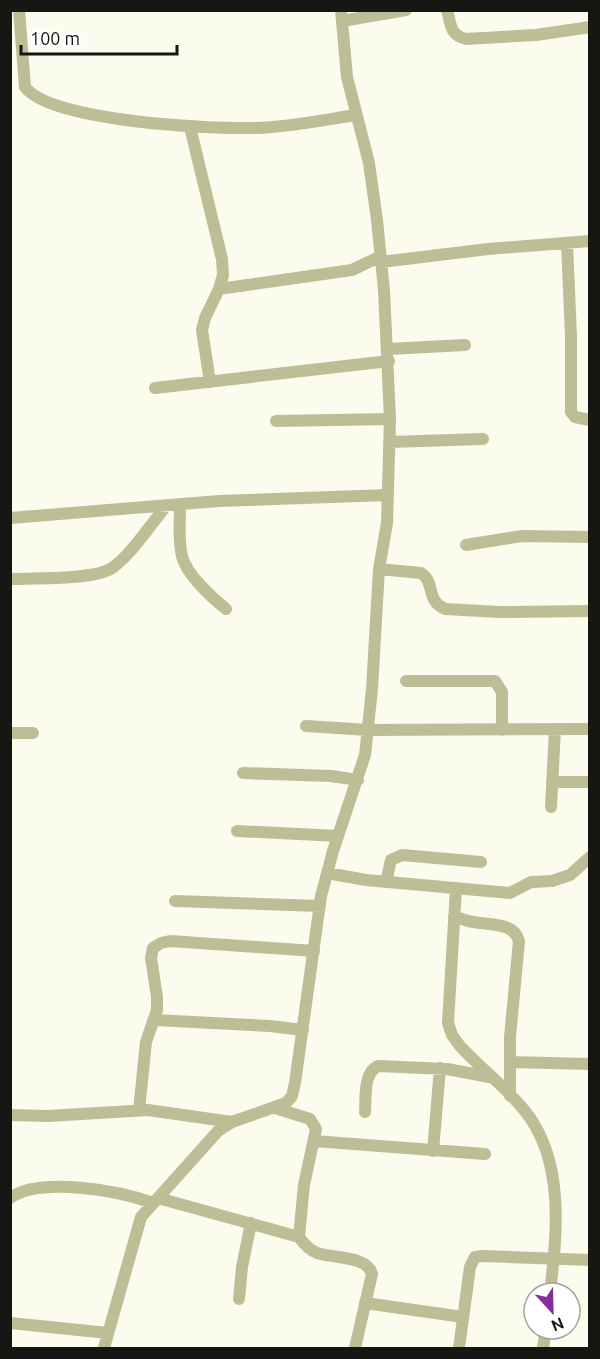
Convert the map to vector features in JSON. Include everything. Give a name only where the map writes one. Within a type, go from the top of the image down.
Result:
[{"type":"street","points":[[19,10],[25,87],[34,96],[74,110],[115,119],[190,127],[258,128],[356,115]]},
{"type":"street","points":[[104,1348],[141,1217],[218,1131],[232,1122],[286,1103],[292,1096],[327,873],[365,755],[379,569],[386,539],[390,419],[381,259],[369,163],[347,77],[342,16],[406,10]]},
{"type":"street","points":[[447,10],[454,34],[466,39],[536,35],[590,27]]},
{"type":"street","points":[[10,86],[25,87]]},
{"type":"street","points":[[190,127],[222,259],[223,275],[202,330],[210,382]]},
{"type":"street","points":[[219,289],[352,270],[381,259],[590,241]]},
{"type":"street","points":[[567,244],[571,412],[575,417],[590,420]]},
{"type":"street","points":[[155,388],[465,345]]},
{"type":"street","points":[[276,421],[390,419]]},
{"type":"street","points":[[389,442],[483,439]]},
{"type":"street","points":[[10,518],[219,501],[387,495]]},
{"type":"street","points":[[10,579],[94,575],[110,570],[174,505]]},
{"type":"street","points":[[174,505],[184,562],[207,591],[226,609]]},
{"type":"street","points":[[466,545],[522,536],[590,537]]},
{"type":"street","points":[[379,569],[421,573],[428,582],[433,600],[445,609],[499,612],[590,612]]},
{"type":"street","points":[[406,681],[495,681],[502,692],[501,730]]},
{"type":"street","points":[[306,726],[368,730],[590,729]]},
{"type":"street","points":[[551,807],[555,729]]},
{"type":"street","points":[[10,733],[33,733]]},
{"type":"street","points":[[243,773],[331,776],[358,780]]},
{"type":"street","points":[[552,782],[590,782]]},
{"type":"street","points":[[237,831],[338,837]]},
{"type":"street","points":[[386,882],[391,860],[402,855],[481,862]]},
{"type":"street","points":[[327,873],[386,882],[510,893],[531,882],[552,881],[570,876],[590,857]]},
{"type":"street","points":[[456,888],[448,1023],[456,1040],[524,1110],[537,1128],[546,1149],[552,1171],[555,1206],[551,1281]]},
{"type":"street","points":[[175,901],[320,906]]},
{"type":"street","points":[[454,916],[506,927],[518,936],[512,1007],[510,1096]]},
{"type":"street","points":[[139,1110],[146,1042],[155,1020],[157,997],[152,958],[153,948],[170,941],[314,951]]},
{"type":"street","points":[[155,1020],[303,1030]]},
{"type":"street","points":[[510,1062],[590,1064]]},
{"type":"street","points":[[365,1112],[369,1074],[378,1066],[440,1068],[490,1077]]},
{"type":"street","points":[[433,1151],[440,1068]]},
{"type":"street","points":[[275,1108],[310,1119],[316,1129],[304,1185],[299,1237]]},
{"type":"street","points":[[10,1115],[48,1116],[139,1110],[232,1122]]},
{"type":"street","points":[[314,1141],[485,1154]]},
{"type":"street","points":[[10,1198],[34,1190],[90,1188],[155,1200],[299,1237],[308,1248],[317,1252],[367,1264],[372,1274],[355,1348]]},
{"type":"street","points":[[239,1299],[242,1267],[251,1223]]},
{"type":"street","points":[[459,1348],[470,1266],[475,1257],[590,1260]]},
{"type":"street","points":[[365,1303],[463,1317]]},
{"type":"street","points":[[10,1323],[108,1333]]}]
